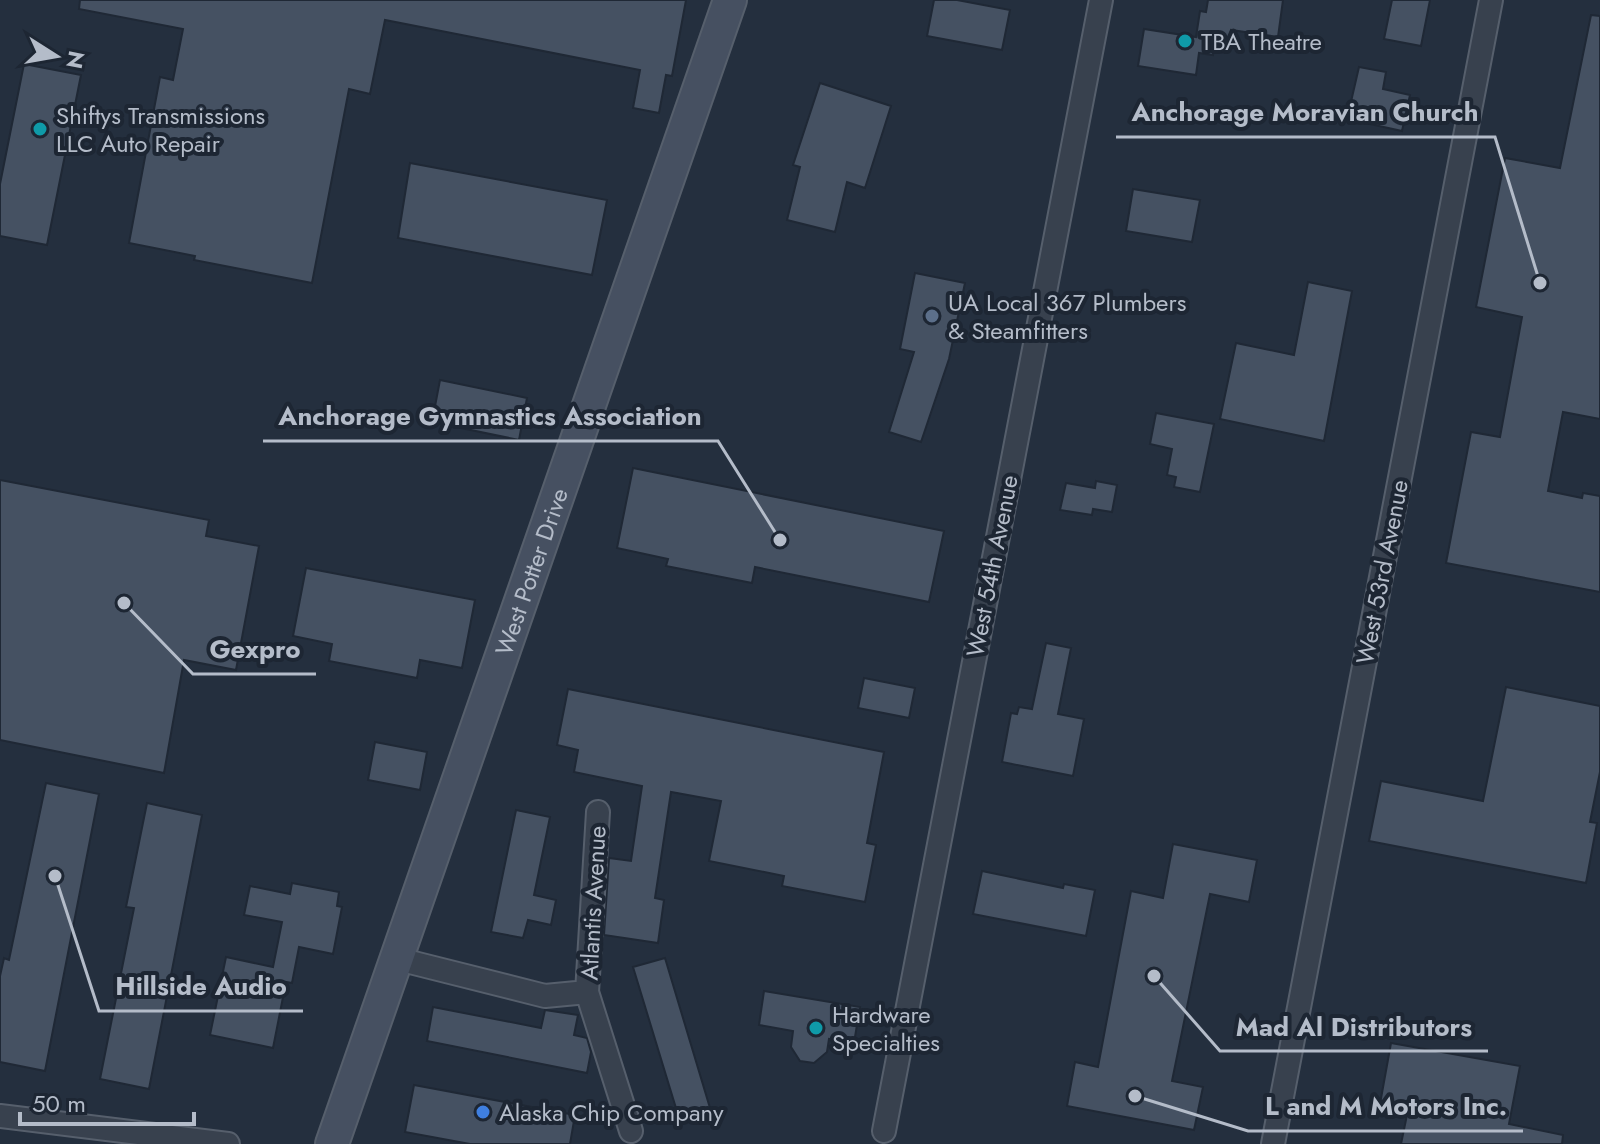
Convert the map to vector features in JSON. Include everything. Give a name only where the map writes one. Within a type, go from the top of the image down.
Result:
[{"type":"main road","name":"West Potter Drive","points":[[332,1144],[730,0]]},
{"type":"street","name":"West 54th Avenue","points":[[884,1131],[1101,0]]},
{"type":"street","name":"West 53rd Avenue","points":[[1273,1144],[1491,0]]},
{"type":"street","name":"Atlantis Avenue","points":[[598,812],[587,992],[631,1131]]},
{"type":"street","points":[[398,959],[545,996],[587,992]]},
{"type":"street","points":[[0,1116],[228,1144]]},
{"type":"building","points":[[80,0],[686,0],[672,76],[666,75],[659,113],[633,108],[640,70],[385,20],[370,94],[349,89],[312,283],[194,260],[195,256],[129,243],[160,77],[173,80],[183,29],[79,9]]},
{"type":"building","points":[[934,0],[957,0],[1010,10],[1002,50],[927,36]]},
{"type":"building","name":"TBA Theatre","points":[[1208,0],[1283,0],[1278,37],[1231,30],[1228,47],[1214,45],[1213,55],[1199,53],[1196,75],[1138,66],[1144,29],[1196,37],[1200,11],[1206,12]]},
{"type":"building","points":[[1392,0],[1430,0],[1421,46],[1384,39]]},
{"type":"building","points":[[1591,15],[1600,16],[1600,419],[1563,412],[1548,491],[1582,498],[1583,493],[1600,496],[1600,592],[1446,563],[1471,432],[1500,437],[1522,317],[1476,307],[1505,158],[1560,168]]},
{"type":"building","name":"Shiftys Transmissions LLC Auto Repair","points":[[24,64],[81,75],[47,245],[0,236],[0,184]]},
{"type":"building","points":[[1359,67],[1386,72],[1383,89],[1410,95],[1402,131],[1347,119]]},
{"type":"building","points":[[820,83],[891,106],[865,188],[847,182],[835,232],[787,220],[800,167],[793,165]]},
{"type":"building","points":[[410,163],[607,200],[592,275],[398,238]]},
{"type":"building","points":[[1133,189],[1200,200],[1192,242],[1126,231]]},
{"type":"building","points":[[915,273],[965,283],[949,359],[921,442],[889,432],[914,352],[900,349]]},
{"type":"building","points":[[1308,282],[1352,291],[1324,441],[1220,419],[1236,343],[1294,355]]},
{"type":"building","points":[[440,380],[527,398],[519,440],[432,422]]},
{"type":"building","points":[[1156,413],[1214,424],[1200,492],[1174,487],[1176,477],[1167,475],[1172,449],[1150,444]]},
{"type":"building","points":[[633,468],[944,531],[929,602],[755,567],[752,583],[666,566],[668,559],[617,548]]},
{"type":"building","points":[[0,480],[209,520],[206,536],[259,546],[236,670],[184,660],[164,773],[0,740]]},
{"type":"building","points":[[1096,481],[1117,485],[1112,512],[1093,509],[1092,515],[1060,510],[1066,483],[1095,488]]},
{"type":"building","points":[[306,568],[475,600],[462,668],[420,660],[417,678],[329,661],[332,644],[293,636]]},
{"type":"building","points":[[1046,643],[1071,648],[1058,714],[1084,719],[1073,776],[1002,762],[1011,713],[1017,714],[1019,707],[1032,709]]},
{"type":"building","points":[[864,678],[915,688],[909,718],[858,708]]},
{"type":"building","points":[[1506,687],[1600,706],[1600,772],[1590,822],[1597,823],[1586,883],[1369,841],[1381,781],[1483,801]]},
{"type":"building","points":[[568,689],[884,752],[867,843],[876,845],[865,902],[782,886],[784,876],[709,861],[721,801],[671,792],[655,898],[664,900],[658,943],[604,935],[609,858],[631,861],[642,786],[574,772],[578,750],[557,745]]},
{"type":"building","points":[[375,742],[427,752],[420,790],[368,780]]},
{"type":"building","points":[[46,783],[99,794],[45,1071],[0,1062],[0,976],[4,958],[9,960]]},
{"type":"building","points":[[147,803],[202,815],[149,1089],[100,1079],[134,908],[126,907]]},
{"type":"building","points":[[516,810],[550,817],[534,895],[556,900],[551,925],[528,920],[523,938],[491,932]]},
{"type":"building","points":[[1173,844],[1257,860],[1249,902],[1210,894],[1172,1081],[1203,1087],[1194,1130],[1067,1106],[1075,1062],[1098,1067],[1131,891],[1163,898]]},
{"type":"building","points":[[982,871],[1063,888],[1064,884],[1095,890],[1086,936],[973,914]]},
{"type":"building","points":[[292,883],[339,892],[337,906],[342,907],[333,954],[299,947],[292,983],[286,982],[273,1048],[210,1035],[226,957],[273,967],[282,922],[244,915],[250,886],[290,894]]},
{"type":"building","points":[[665,958],[710,1108],[679,1118],[633,967]]},
{"type":"building","name":"Hardware Specialties","points":[[764,991],[860,1007],[854,1043],[829,1039],[827,1052],[814,1063],[800,1061],[791,1047],[793,1031],[759,1025]]},
{"type":"building","points":[[433,1007],[541,1028],[545,1010],[578,1015],[574,1035],[587,1038],[591,1052],[587,1073],[427,1041]]},
{"type":"building","points":[[1391,1043],[1520,1066],[1509,1124],[1563,1135],[1562,1144],[1401,1144],[1408,1110],[1380,1104]]},
{"type":"building","name":"Alaska Chip Company","points":[[414,1085],[575,1115],[570,1144],[470,1144],[405,1132]]},
{"type":"place","name":"TBA Theatre","points":[[1185,41]]},
{"type":"place","name":"Shiftys Transmissions LLC Auto Repair","points":[[40,129]]},
{"type":"place","name":"Anchorage Moravian Church","points":[[1540,283]]},
{"type":"place","name":"UA Local 367 Plumbers & Steamfitters","points":[[932,316]]},
{"type":"place","name":"Anchorage Gymnastics Association","points":[[780,540]]},
{"type":"place","name":"Gexpro","points":[[124,603]]},
{"type":"place","name":"Hillside Audio","points":[[55,876]]},
{"type":"place","name":"Mad Al Distributors","points":[[1154,976]]},
{"type":"place","name":"Hardware Specialties","points":[[816,1028]]},
{"type":"place","name":"L and M Motors Inc.","points":[[1135,1096]]},
{"type":"place","name":"Alaska Chip Company","points":[[483,1112]]}]
